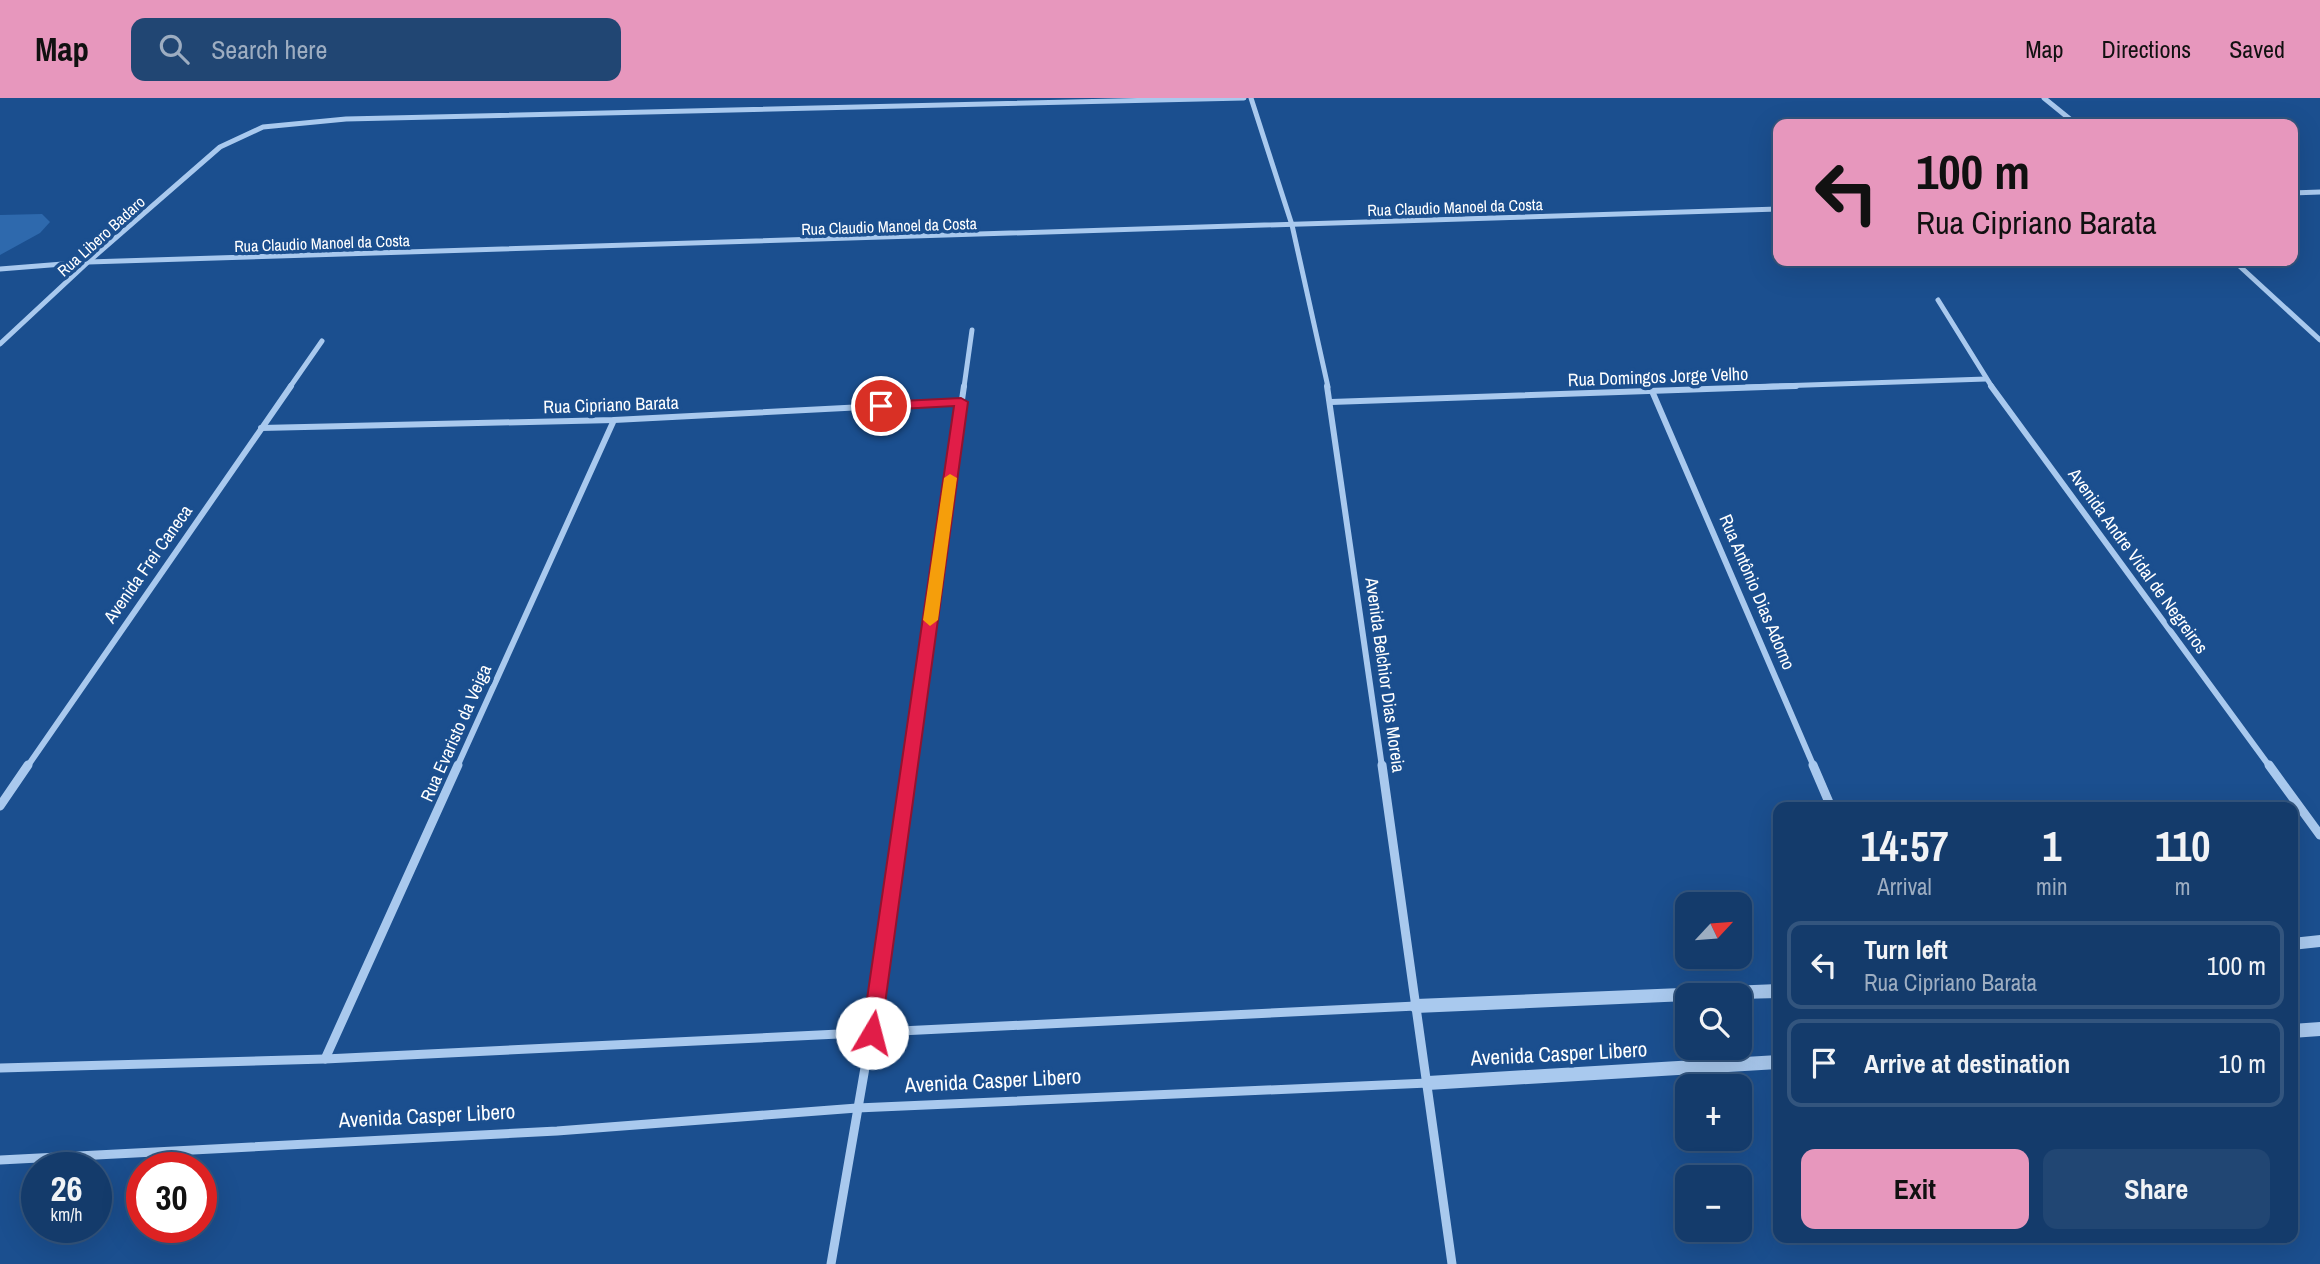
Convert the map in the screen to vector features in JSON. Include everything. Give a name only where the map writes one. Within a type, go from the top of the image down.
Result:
[{"type":"street","name":"Rua Libero Badaro","points":[[0,344],[88,262],[220,148],[245,134],[268,126],[303,121],[1244,98]]},
{"type":"street","name":"Avenida Belchior Dias Moreia","points":[[1251,98],[1292,225],[1331,402],[1452,1264]]},
{"type":"street","points":[[2044,98],[2070,119]]},
{"type":"street","points":[[2298,193],[2320,192]]},
{"type":"street","name":"Rua Claudio Manoel da Costa","points":[[0,269],[88,262],[1773,209]]},
{"type":"street","points":[[2239,266],[2320,340]]},
{"type":"street","name":"Avenida Andre Vidal de Negreiros","points":[[1938,300],[1986,379],[2296,802]]},
{"type":"street","points":[[831,1264],[872,1033],[972,330]]},
{"type":"street","name":"Avenida Frei Caneca","points":[[0,806],[322,341]]},
{"type":"street","name":"Rua Domingos Jorge Velho","points":[[1331,402],[1986,379]]},
{"type":"street","name":"Rua Antônio Dias Adorno","points":[[1653,391],[1829,802]]},
{"type":"street","name":"Rua Cipriano Barata","points":[[261,428],[614,420],[961,402]]},
{"type":"street","name":"Rua Evaristo da Veiga","points":[[325,1059],[614,420]]},
{"type":"street","name":"Avenida Andre Vidal de Negreiros","points":[[2298,805],[2320,835]]},
{"type":"street","points":[[2298,943],[2320,941]]},
{"type":"street","points":[[0,1068],[325,1059],[1773,991]]},
{"type":"street","points":[[2298,1031],[2320,1029]]},
{"type":"street","name":"Avenida Casper Libero","points":[[0,1160],[557,1130],[857,1108],[1428,1083],[1773,1062]]},
{"type":"shaded area","points":[[42,214],[50,222],[40,233],[0,255],[0,215]]},
{"type":"slow traffic","points":[[930,620],[950,478]]},
{"type":"route","points":[[872,1033],[961,402],[881,406]]}]
